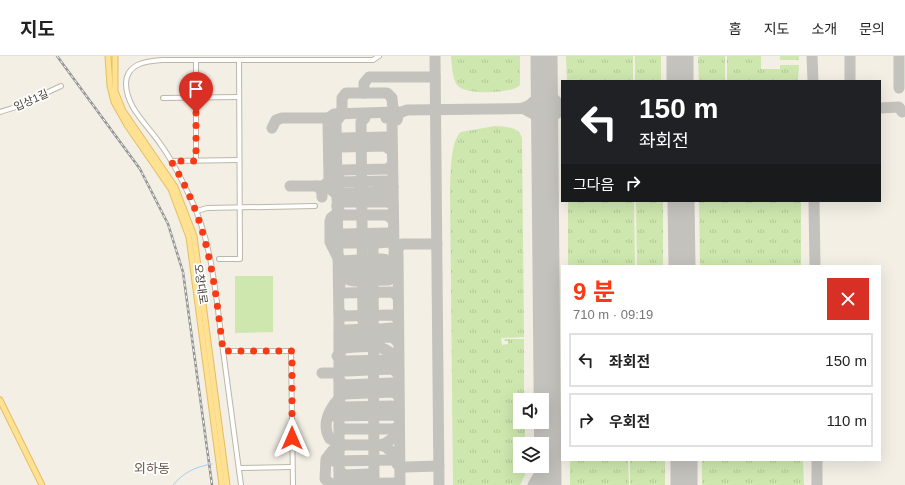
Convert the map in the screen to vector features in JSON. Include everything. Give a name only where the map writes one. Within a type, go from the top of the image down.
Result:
[{"type":"main road","name":"오창대로","points":[[108,56],[110,86],[114,102],[126,125],[171,190],[189,237],[220,452]]},
{"type":"main road","name":"오창대로","points":[[115,56],[115,91],[123,111],[175,187],[194,236],[220,452],[222,485]]},
{"type":"main road","points":[[0,400],[42,485]]},
{"type":"main road","name":"오창대로","points":[[222,470],[227,485]]},
{"type":"street","points":[[241,485],[208,250],[197,211],[161,144],[132,105],[127,92],[126,81],[130,71],[138,64],[162,60],[373,60],[379,56]]},
{"type":"street","points":[[196,60],[196,161]]},
{"type":"street","points":[[219,259],[240,259],[239,60]]},
{"type":"street","name":"입상1길","points":[[0,112],[16,107],[61,86]]},
{"type":"street","points":[[163,98],[238,97]]},
{"type":"street","points":[[171,161],[239,160]]},
{"type":"street","points":[[197,211],[207,208],[315,206]]},
{"type":"street","points":[[223,351],[292,351],[292,485]]},
{"type":"street","points":[[239,468],[292,467]]},
{"type":"green space","points":[[451,56],[520,56],[520,85],[516,88],[499,92],[479,92],[463,89],[456,83]]},
{"type":"green space","points":[[566,56],[633,56],[633,80],[567,80]]},
{"type":"green space","points":[[635,56],[661,56],[661,80],[635,80]]},
{"type":"green space","points":[[725,56],[725,80],[699,80],[698,57]]},
{"type":"green space","points":[[727,56],[761,56],[761,69],[780,69],[780,65],[799,65],[798,80],[727,80]]},
{"type":"green space","points":[[780,56],[799,56],[799,60],[780,60]]},
{"type":"green space","points":[[495,126],[507,127],[518,131],[522,138],[524,337],[501,338],[502,345],[508,344],[508,341],[504,341],[505,339],[524,339],[524,393],[513,393],[513,429],[525,429],[525,437],[513,437],[513,473],[525,473],[520,485],[453,485],[450,188],[453,150],[457,136],[461,132]]},
{"type":"green space","points":[[568,202],[634,202],[635,265],[568,265]]},
{"type":"green space","points":[[636,202],[663,202],[663,265],[637,265]]},
{"type":"green space","points":[[699,202],[801,202],[801,265],[700,265]]},
{"type":"green space","points":[[235,276],[273,276],[273,332],[235,333]]},
{"type":"green space","points":[[570,461],[628,461],[629,485],[570,485]]},
{"type":"green space","points":[[630,461],[665,461],[665,485],[630,485]]},
{"type":"green space","points":[[702,461],[803,461],[804,485],[702,485]]},
{"type":"waterway","points":[[173,485],[190,471],[212,464]]},
{"type":"taxiway","points":[[435,56],[439,485]]},
{"type":"taxiway","points":[[812,56],[813,80]]},
{"type":"taxiway","points":[[850,56],[850,80]]},
{"type":"taxiway","points":[[899,56],[899,88]]},
{"type":"taxiway","points":[[364,93],[364,83],[369,77],[435,77]]},
{"type":"taxiway","points":[[544,79],[549,94],[561,106]]},
{"type":"taxiway","points":[[522,108],[531,104],[538,97],[542,89],[544,79]]},
{"type":"taxiway","points":[[339,485],[339,320],[336,122],[342,114],[342,98],[346,93],[387,93],[392,98],[393,109],[397,112],[386,118]]},
{"type":"taxiway","points":[[881,108],[899,107],[902,112]]},
{"type":"taxiway","points":[[397,120],[399,113],[407,110],[561,108]]},
{"type":"taxiway","points":[[524,109],[537,116],[544,132]]},
{"type":"taxiway","points":[[544,132],[553,116],[561,111]]},
{"type":"taxiway","points":[[330,186],[336,182],[386,181],[393,187],[391,191],[366,193],[362,188],[357,193],[335,193],[325,185],[329,180],[328,118],[334,114],[395,112]]},
{"type":"taxiway","points":[[398,113],[393,116],[392,122],[394,249],[398,253],[400,485]]},
{"type":"taxiway","points":[[272,128],[276,120],[282,118],[334,118]]},
{"type":"taxiway","points":[[363,322],[361,122],[365,118]]},
{"type":"taxiway","points":[[342,138],[386,137]]},
{"type":"taxiway","points":[[339,139],[336,143],[341,147],[385,146],[392,151]]},
{"type":"taxiway","points":[[339,178],[336,175],[341,170],[388,169],[392,165]]},
{"type":"taxiway","points":[[290,186],[331,186]]},
{"type":"taxiway","points":[[317,186],[322,191],[322,197]]},
{"type":"taxiway","points":[[339,210],[337,206],[343,202],[389,202],[393,205]]},
{"type":"taxiway","points":[[814,202],[815,265]]},
{"type":"taxiway","points":[[331,218],[335,215],[387,215],[393,220]]},
{"type":"taxiway","points":[[330,221],[330,242],[349,280],[389,280]]},
{"type":"taxiway","points":[[374,485],[373,248],[376,243],[390,242],[393,238],[388,233],[343,234],[338,239],[343,243],[376,243]]},
{"type":"taxiway","points":[[394,253],[402,244],[437,244]]},
{"type":"taxiway","points":[[338,256],[342,261],[358,260],[363,264],[366,260],[381,259],[388,260],[393,264]]},
{"type":"taxiway","points":[[340,268],[343,271],[393,270],[398,274]]},
{"type":"taxiway","points":[[340,285],[339,288],[342,293],[393,292],[398,297]]},
{"type":"taxiway","points":[[339,311],[343,316],[393,315],[398,319]]},
{"type":"taxiway","points":[[369,330],[392,328],[398,332]]},
{"type":"taxiway","points":[[373,334],[369,329],[345,330],[339,336],[344,339],[392,337],[398,342]]},
{"type":"taxiway","points":[[337,356],[344,348],[368,346],[376,347],[389,352],[393,358],[395,366]]},
{"type":"taxiway","points":[[339,357],[344,361],[392,360],[398,364]]},
{"type":"taxiway","points":[[346,371],[393,369],[398,374]]},
{"type":"taxiway","points":[[322,373],[333,373]]},
{"type":"taxiway","points":[[339,380],[344,385],[392,383],[398,387]]},
{"type":"taxiway","points":[[344,445],[330,439],[326,427],[328,415],[339,398],[344,394],[393,392],[398,395]]},
{"type":"taxiway","points":[[339,403],[344,407],[392,406],[399,409]]},
{"type":"taxiway","points":[[333,416],[395,415],[399,418]]},
{"type":"taxiway","points":[[339,426],[343,429],[395,429]]},
{"type":"taxiway","points":[[380,445],[392,439],[396,433],[397,427]]},
{"type":"taxiway","points":[[397,464],[393,453],[386,447],[380,445],[344,445],[333,450],[326,459],[325,479],[331,484],[394,483],[398,485]]},
{"type":"taxiway","points":[[333,461],[392,460]]},
{"type":"taxiway","points":[[817,461],[817,485]]},
{"type":"taxiway","points":[[405,467],[439,466]]},
{"type":"taxiway","points":[[339,470],[344,475],[369,474]]},
{"type":"taxiway","points":[[533,485],[540,473]]},
{"type":"runway","points":[[544,56],[548,485]]},
{"type":"runway","points":[[680,56],[680,80]]},
{"type":"runway","points":[[681,202],[682,265]]},
{"type":"runway","points":[[684,461],[684,485]]},
{"type":"railway","points":[[57,56],[140,169],[168,224],[183,272],[212,485]]},
{"type":"district","name":"외하동","points":[[152,468]]},
{"type":"route","points":[[196,113],[196,161],[171,161],[196,207],[208,250],[218,308],[223,351],[292,351],[292,438]]}]
